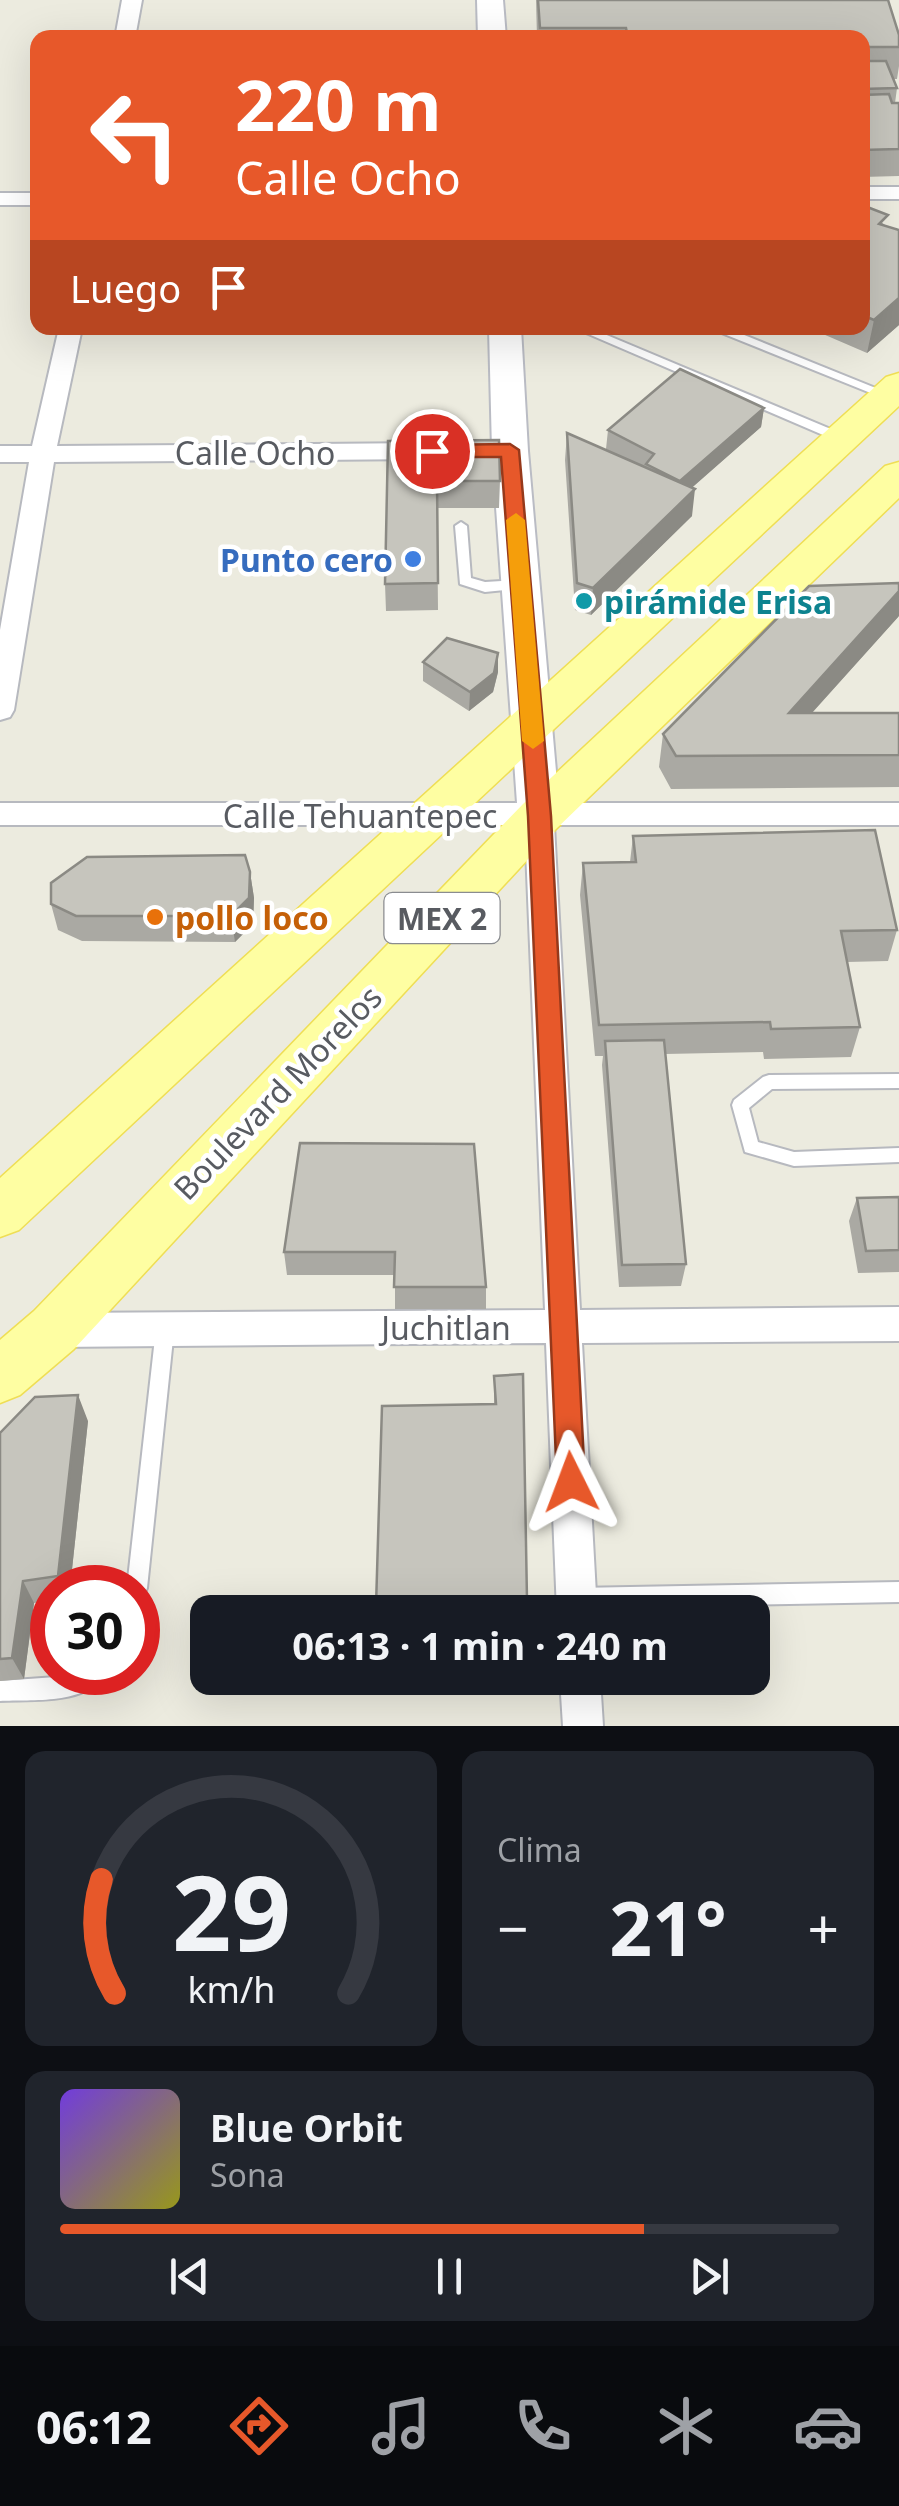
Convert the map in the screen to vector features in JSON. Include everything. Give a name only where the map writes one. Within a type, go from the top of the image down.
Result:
[{"type":"main road","name":"MEX 2","points":[[0,1213],[893,390]]},
{"type":"main road","name":"Boulevard Morelos","points":[[0,1376],[54,1330],[540,816],[899,475]]},
{"type":"street","points":[[126,30],[132,0]]},
{"type":"street","points":[[490,0],[492,30]]},
{"type":"street","points":[[870,193],[899,192]]},
{"type":"street","points":[[0,199],[30,199]]},
{"type":"street","points":[[0,710],[43,454],[68,335]]},
{"type":"street","points":[[505,335],[500,451],[521,585],[540,816],[577,1595]]},
{"type":"street","name":"Calle Ocho","points":[[0,454],[452,451]]},
{"type":"street","name":"Calle Tehuantepec","points":[[0,814],[899,814]]},
{"type":"street","name":"Juchitlan","points":[[54,1330],[899,1324]]},
{"type":"street","points":[[581,1695],[582,1726]]},
{"type":"lane","points":[[599,335],[841,438]]},
{"type":"lane","points":[[738,335],[893,390]]},
{"type":"lane","points":[[461,526],[465,581],[485,586],[521,585]]},
{"type":"lane","points":[[899,1081],[770,1082],[740,1105],[752,1148],[794,1159],[899,1155]]},
{"type":"lane","points":[[139,1565],[165,1329]]},
{"type":"lane","points":[[770,1597],[899,1592]]},
{"type":"lane","points":[[0,1692],[30,1690]]},
{"type":"building","points":[[538,0],[888,0],[899,47],[870,47],[870,30],[540,28]]},
{"type":"building","points":[[870,61],[886,61],[897,88],[870,89]]},
{"type":"building","points":[[889,94],[892,103],[899,103],[899,149],[870,150],[870,95]]},
{"type":"building","points":[[870,208],[888,215],[879,224],[899,230],[899,298],[874,320],[870,318]]},
{"type":"building","points":[[680,369],[764,408],[680,481],[646,464],[654,454],[608,430]]},
{"type":"building","points":[[567,433],[695,489],[593,588],[577,583]]},
{"type":"building","name":"Punto cero","points":[[499,440],[500,481],[437,481],[438,583],[385,584],[388,441]]},
{"type":"building","points":[[899,583],[899,591],[789,713],[899,713],[899,755],[676,756],[663,734],[809,586]]},
{"type":"building","points":[[447,638],[498,653],[494,673],[470,692],[423,662]]},
{"type":"building","points":[[875,830],[897,930],[841,931],[860,1027],[771,1029],[770,1022],[599,1025],[583,863],[636,862],[633,836]]},
{"type":"building","points":[[245,855],[250,872],[249,898],[231,916],[76,916],[51,904],[51,883],[87,857]]},
{"type":"building","points":[[664,1040],[686,1264],[622,1265],[605,1041]]},
{"type":"building","points":[[300,1143],[474,1144],[486,1287],[394,1287],[395,1252],[284,1252]]},
{"type":"building","points":[[899,1197],[899,1250],[866,1251],[857,1198]]},
{"type":"building","points":[[523,1374],[527,1595],[376,1595],[382,1406],[496,1404],[494,1376]]},
{"type":"building","points":[[78,1395],[59,1565],[30,1565],[30,1580],[23,1581],[12,1658],[0,1659],[0,1433],[35,1397]]},
{"type":"slow traffic","points":[[516,520],[533,741]]},
{"type":"place","name":"Punto cero","points":[[413,559]]},
{"type":"place","name":"pirámide Erisa","points":[[584,601]]},
{"type":"place","name":"pollo loco","points":[[155,917]]},
{"type":"route","points":[[432,451],[510,450],[540,816],[571,1482]]}]
